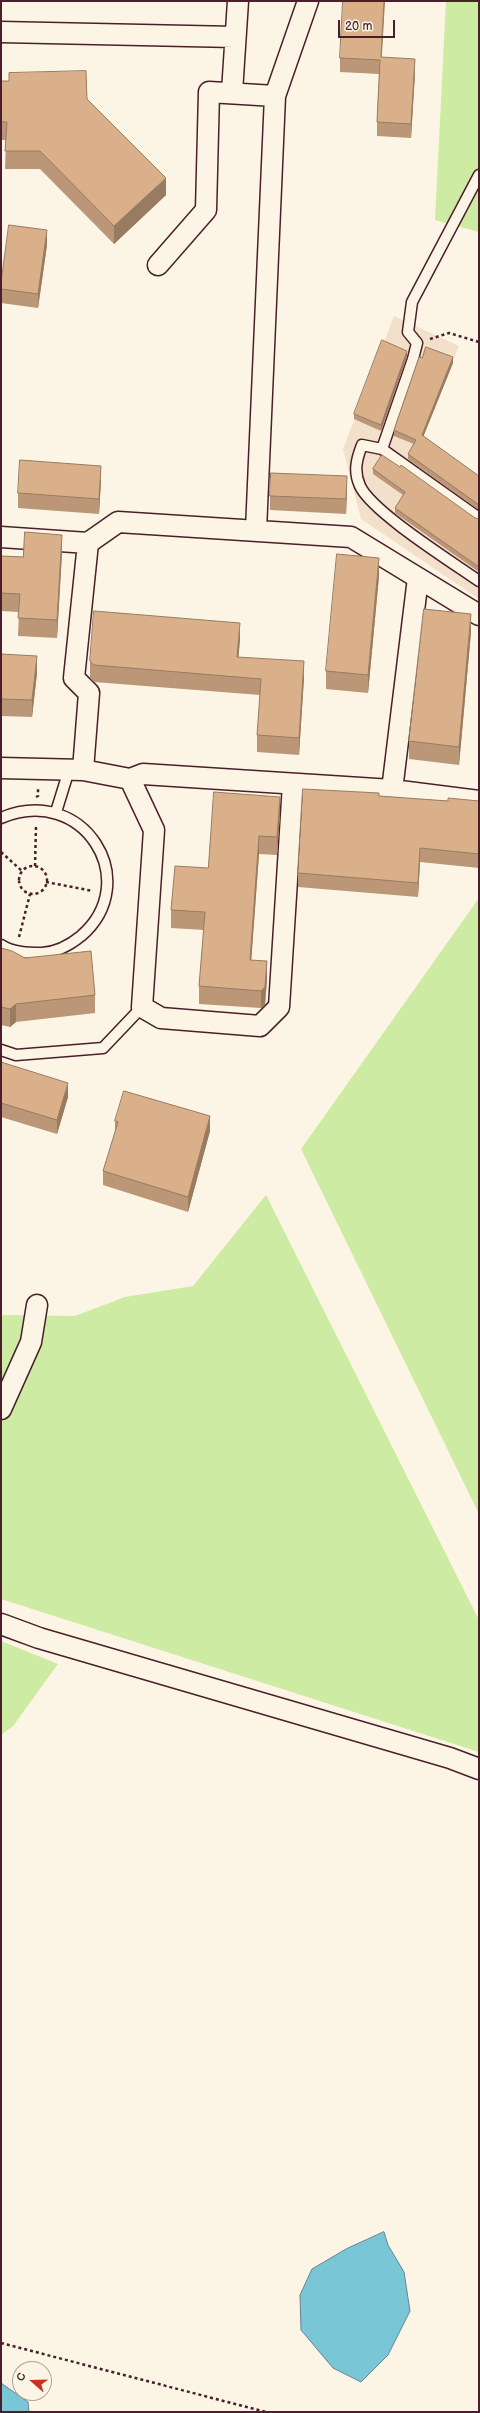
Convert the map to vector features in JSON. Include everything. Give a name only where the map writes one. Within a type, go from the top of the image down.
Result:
[{"type":"street","points":[[232,92],[238,1]]},
{"type":"street","points":[[256,530],[275,96],[308,1]]},
{"type":"street","points":[[1,32],[236,37]]},
{"type":"street","points":[[158,265],[206,210],[209,92],[232,92],[275,96]]},
{"type":"street","points":[[1,537],[88,543],[118,522],[351,537],[479,615]]},
{"type":"street","points":[[76,770],[89,694],[74,678],[88,543]]},
{"type":"street","points":[[392,790],[418,578]]},
{"type":"street","points":[[1,768],[76,770],[130,779],[143,774],[392,790],[479,800]]},
{"type":"street","points":[[130,779],[154,830],[142,1007],[161,1018],[260,1026],[279,1007],[293,784]]},
{"type":"street","points":[[1,1408],[31,1342],[37,1305]]},
{"type":"street","points":[[1,1624],[39,1638],[450,1758],[479,1769]]},
{"type":"lane","points":[[382,449],[413,359],[417,343],[408,332],[412,302],[479,176]]},
{"type":"lane","points":[[479,518],[382,449],[362,445],[355,462],[360,486],[385,514],[479,582]]},
{"type":"lane","points":[[56,812],[76,770]]},
{"type":"lane","points":[[1,818],[16,812],[37,809],[56,812],[77,823],[94,840],[104,861],[107,885],[102,908],[90,928],[72,944],[50,952],[26,954],[1,945]]},
{"type":"lane","points":[[1,1050],[16,1055],[103,1048],[142,1007]]},
{"type":"path","points":[[417,343],[449,333],[479,342]]},
{"type":"path","points":[[32,797],[38,796],[39,769]]},
{"type":"path","points":[[35,866],[36,824]]},
{"type":"path","points":[[1,852],[22,871]]},
{"type":"path","points":[[35,866],[43,870],[46,882],[42,891],[30,894],[24,891],[19,884],[22,871],[35,866]]},
{"type":"path","points":[[46,882],[97,892]]},
{"type":"path","points":[[18,944],[30,894]]},
{"type":"path","points":[[1,2343],[266,2412]]},
{"type":"shaded area","points":[[394,316],[459,346],[422,440],[479,481],[479,599],[361,519],[343,449]]},
{"type":"green space","points":[[446,1],[479,1],[479,232],[435,220]]},
{"type":"green space","points":[[479,898],[479,1514],[301,1149]]},
{"type":"green space","points":[[266,1195],[479,1620],[479,1752],[1,1599],[1,1315],[75,1316],[125,1297],[193,1286]]},
{"type":"green space","points":[[1,1641],[58,1664],[13,1726],[1,1735]]},
{"type":"water","points":[[384,2232],[388,2245],[404,2272],[410,2311],[388,2355],[361,2382],[333,2368],[301,2330],[300,2295],[312,2269],[346,2249]]},
{"type":"water","points":[[1,2383],[12,2391],[12,2401],[28,2402],[29,2412],[1,2412]]},
{"type":"building","points":[[343,1],[384,1],[381,57],[415,59],[411,124],[377,122],[380,60],[340,58]]},
{"type":"building","points":[[86,71],[87,99],[166,178],[114,226],[40,151],[5,151],[7,122],[1,122],[1,81],[9,81],[9,73]]},
{"type":"building","points":[[9,225],[47,230],[38,294],[1,289]]},
{"type":"building","points":[[382,340],[407,351],[381,425],[354,414]]},
{"type":"building","points":[[426,347],[453,357],[422,435],[479,476],[479,505],[408,454],[416,440],[394,430],[419,357],[422,358]]},
{"type":"building","points":[[382,455],[400,467],[401,465],[475,518],[479,519],[479,567],[395,508],[405,492],[373,469]]},
{"type":"building","points":[[20,460],[101,466],[99,499],[18,493]]},
{"type":"building","points":[[271,473],[347,476],[346,499],[270,496]]},
{"type":"building","points":[[25,532],[62,535],[57,620],[18,618],[20,594],[1,593],[1,556],[23,557]]},
{"type":"building","points":[[337,554],[379,558],[368,675],[326,671]]},
{"type":"building","points":[[424,609],[471,614],[459,747],[409,741]]},
{"type":"building","points":[[94,611],[240,623],[237,657],[304,661],[299,738],[257,735],[261,679],[94,665],[90,661]]},
{"type":"building","points":[[1,654],[37,656],[32,700],[1,699]]},
{"type":"building","points":[[303,789],[379,793],[379,796],[448,801],[448,798],[479,801],[479,854],[420,848],[418,883],[298,873]]},
{"type":"building","points":[[214,792],[280,797],[277,837],[259,836],[250,960],[267,961],[265,987],[261,991],[199,986],[205,912],[171,910],[175,866],[208,868]]},
{"type":"building","points":[[1,948],[12,951],[25,958],[91,951],[95,995],[16,1004],[10,1009],[1,1007]]},
{"type":"building","points":[[1,1062],[68,1083],[57,1120],[1,1103]]},
{"type":"building","points":[[124,1091],[210,1116],[188,1197],[103,1171],[118,1122],[115,1121]]}]
